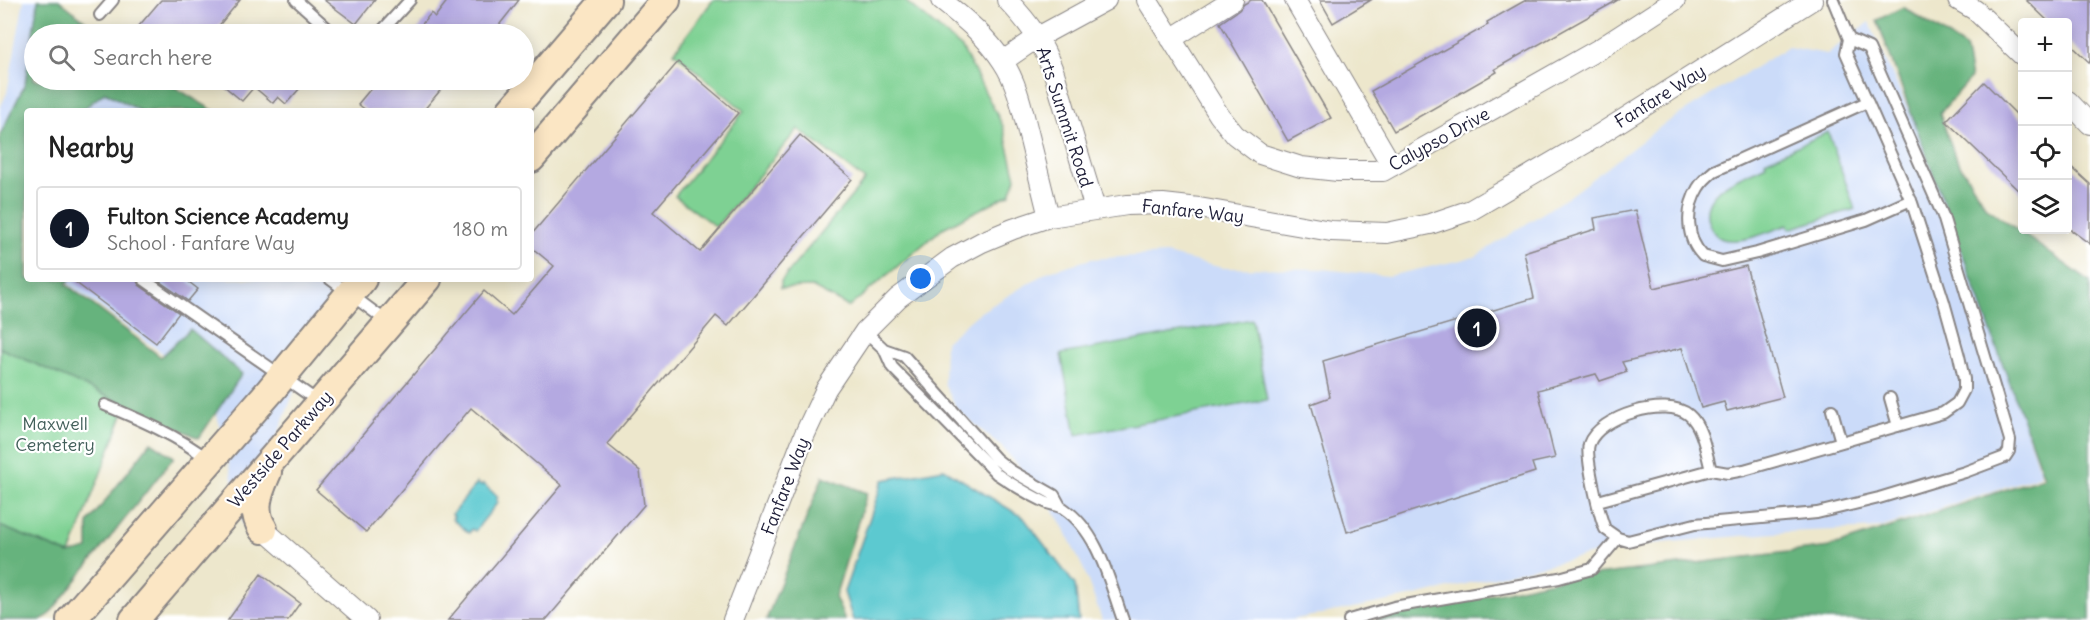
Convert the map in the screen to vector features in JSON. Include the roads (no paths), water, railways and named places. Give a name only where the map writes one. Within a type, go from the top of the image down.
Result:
[{"type":"main road","points":[[534,84],[606,0]]},
{"type":"main road","points":[[534,154],[666,0]]},
{"type":"main road","points":[[514,108],[529,90]]},
{"type":"main road","name":"Westside Parkway","points":[[134,620],[424,282]]},
{"type":"main road","points":[[71,620],[282,376],[347,283]]},
{"type":"main road","points":[[262,528],[257,519],[255,507],[267,473],[278,452]]},
{"type":"main road","points":[[208,534],[231,527],[262,528]]},
{"type":"street","points":[[941,0],[968,22],[1003,61],[1019,99],[1049,217]]},
{"type":"street","name":"Arts Summit Road","points":[[1007,0],[1038,37],[1054,73],[1095,209]]},
{"type":"street","points":[[1003,61],[1038,37],[1106,0]]},
{"type":"street","name":"Calypso Drive","points":[[1148,0],[1219,115],[1235,135],[1260,154],[1300,167],[1383,171],[1601,48],[1675,0]]},
{"type":"street","points":[[1171,39],[1233,0]]},
{"type":"street","points":[[1295,0],[1392,166]]},
{"type":"street","name":"Fanfare Way","points":[[733,620],[813,412],[864,331],[898,298],[952,258],[982,242],[1049,217],[1128,205],[1162,204],[1209,210],[1331,231],[1387,233],[1430,224],[1471,210],[1589,141],[1812,0]]},
{"type":"street","points":[[1958,0],[1975,10],[2018,51]]},
{"type":"street","points":[[2072,106],[2090,124]]},
{"type":"street","points":[[262,528],[367,620]]},
{"type":"lane","points":[[100,15],[113,0]]},
{"type":"lane","points":[[296,0],[323,24]]},
{"type":"lane","points":[[388,24],[410,0]]},
{"type":"lane","points":[[1598,501],[1711,470],[1728,473],[1744,470],[1943,413],[1957,403],[1964,390],[1959,356],[1944,302],[1911,200],[1846,53],[1850,39],[1833,0]]},
{"type":"lane","points":[[1711,470],[1700,432],[1691,417],[1673,407],[1648,409],[1606,423],[1597,430],[1589,442],[1588,459],[1605,529],[1618,538],[1628,541],[1695,524],[1817,513],[1879,498],[1965,472],[2004,457],[2009,451],[2010,440],[1943,216],[1869,48],[1850,39]]},
{"type":"lane","points":[[1867,102],[1714,171],[1698,188],[1693,200],[1689,222],[1693,241],[1703,256],[1722,261],[1757,253],[1866,220],[1911,200]]},
{"type":"lane","points":[[147,282],[320,403]]},
{"type":"lane","points":[[347,283],[389,323]]},
{"type":"lane","points":[[864,331],[884,350],[892,367],[997,474],[1014,487],[1049,504],[1060,506],[1077,518],[1100,553],[1123,620]]},
{"type":"lane","points":[[884,350],[904,356],[996,459],[1010,470],[1054,495],[1060,506]]},
{"type":"lane","points":[[1890,398],[1898,426]]},
{"type":"lane","points":[[105,405],[191,446],[210,461]]},
{"type":"lane","points":[[1832,410],[1841,442]]},
{"type":"lane","points":[[1349,620],[1394,607],[1559,578],[1592,569],[1618,538]]},
{"type":"water","points":[[944,469],[1024,518],[1075,585],[1079,620],[853,620],[844,592],[883,480]]},
{"type":"water","points":[[477,483],[481,486],[483,484],[498,497],[496,500],[498,502],[475,531],[472,529],[469,533],[452,519],[454,517],[452,514]]},
{"type":"place","name":"Fulton Science Academy","points":[[1477,328]]},
{"type":"park label","name":"Maxwell Cemetery","points":[[55,433]]}]
